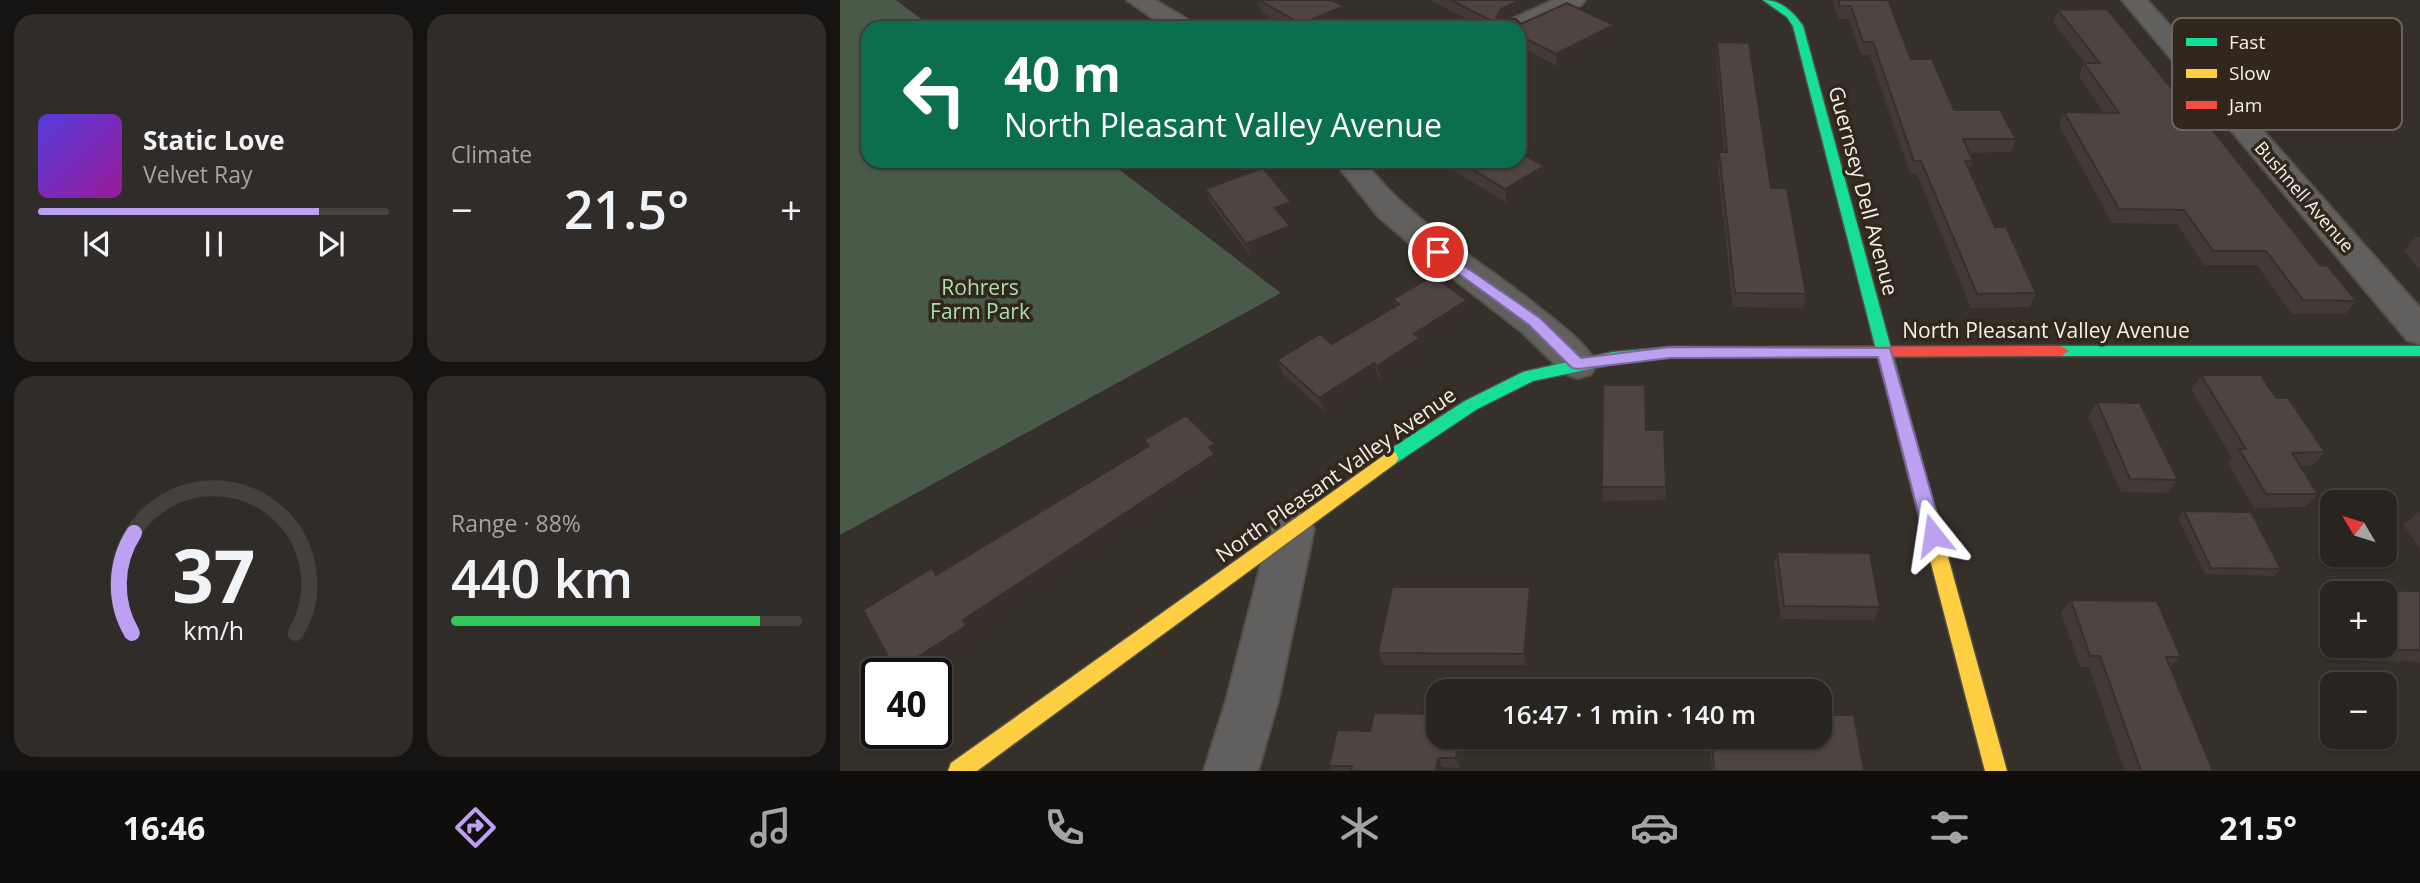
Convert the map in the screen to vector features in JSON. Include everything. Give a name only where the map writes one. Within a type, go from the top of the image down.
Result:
[{"type":"street","points":[[1139,0],[1173,21]]},
{"type":"street","points":[[1526,22],[1573,0]]},
{"type":"street","name":"Guernsey Dell Avenue","points":[[1768,0],[1790,15],[1798,26],[1996,771]]},
{"type":"street","name":"Bushnell Avenue","points":[[2134,0],[2172,44]]},
{"type":"street","name":"Bushnell Avenue","points":[[2246,130],[2420,331]]},
{"type":"street","points":[[1355,168],[1396,216],[1438,252],[1535,322],[1578,364]]},
{"type":"street","name":"North Pleasant Valley Avenue","points":[[959,771],[1394,455],[1471,405],[1529,376],[1578,364],[1670,352],[2420,351]]},
{"type":"street","points":[[1231,771],[1252,701],[1292,529]]},
{"type":"green space","name":"Rohrers Farm Park","points":[[840,0],[896,0],[924,21],[861,21],[861,168],[1117,168],[1281,293],[840,535]]},
{"type":"building","points":[[1259,0],[1332,0],[1344,6],[1308,21],[1296,21]]},
{"type":"building","points":[[1451,0],[1521,0],[1501,9],[1496,17],[1518,21],[1492,21]]},
{"type":"building","points":[[1838,0],[1888,0],[1911,59],[1932,59],[1954,110],[2000,110],[2016,139],[1963,139],[1973,161],[1965,161],[1995,227],[2006,227],[2036,293],[1977,294],[1921,161],[1914,161],[1873,42],[1863,42],[1851,6],[1840,6]]},
{"type":"building","points":[[1567,3],[1614,25],[1556,54],[1526,39],[1526,22]]},
{"type":"building","points":[[2107,9],[2172,89],[2172,130],[2213,130],[2320,265],[2328,266],[2356,301],[2303,300],[2266,251],[2213,251],[2184,210],[2119,209],[2064,112],[2119,113],[2084,63],[2100,63],[2058,10]]},
{"type":"building","points":[[1717,42],[1749,43],[1771,188],[1787,188],[1806,294],[1735,293],[1719,152],[1727,152]]},
{"type":"building","points":[[1526,156],[1544,166],[1505,189],[1470,168],[1526,168]]},
{"type":"building","points":[[1263,168],[1291,202],[1275,208],[1290,226],[1246,244],[1205,189]]},
{"type":"building","points":[[1433,276],[1467,300],[1414,334],[1420,338],[1377,366],[1374,363],[1319,398],[1277,360],[1320,334],[1332,344],[1399,304],[1393,299]]},
{"type":"building","points":[[2201,375],[2261,375],[2276,398],[2288,398],[2325,452],[2292,453],[2318,494],[2266,494],[2239,449],[2246,449]]},
{"type":"building","points":[[1603,385],[1645,385],[1646,430],[1664,430],[1666,487],[1602,487]]},
{"type":"building","points":[[2097,402],[2140,403],[2178,480],[2130,479]]},
{"type":"building","points":[[1186,415],[1215,444],[1209,447],[1215,454],[963,620],[966,626],[916,658],[889,658],[863,610],[932,568],[936,575],[1149,446],[1144,440]]},
{"type":"building","points":[[2184,511],[2251,512],[2281,569],[2211,568]]},
{"type":"building","points":[[1777,552],[1870,553],[1880,607],[1784,606]]},
{"type":"building","points":[[1392,587],[1530,587],[1524,654],[1378,653]]},
{"type":"building","points":[[2397,591],[2420,591],[2420,650],[2397,650]]},
{"type":"building","points":[[2071,600],[2157,601],[2181,657],[2166,657],[2213,771],[2141,771],[2100,656],[2090,656]]},
{"type":"building","points":[[1374,713],[1426,714],[1426,749],[1457,749],[1456,758],[1438,758],[1436,771],[1351,771],[1352,766],[1329,766],[1337,730],[1370,731]]},
{"type":"building","points":[[1832,715],[1854,715],[1864,771],[1714,771],[1713,749],[1832,749]]},
{"type":"traffic: fast","points":[[1768,0],[1790,15],[1798,26],[1928,517]]},
{"type":"traffic: fast","points":[[2061,351],[2420,351]]},
{"type":"traffic: fast","points":[[1390,458],[1471,405],[1529,376],[1613,358],[1670,352],[1778,352]]},
{"type":"traffic: slow","points":[[959,771],[1390,458]]},
{"type":"traffic: slow","points":[[1928,517],[1996,771]]},
{"type":"traffic: jam","points":[[1778,352],[2061,351]]},
{"type":"route","points":[[1438,252],[1535,322],[1578,364],[1670,352],[1885,352],[1933,535]]}]
